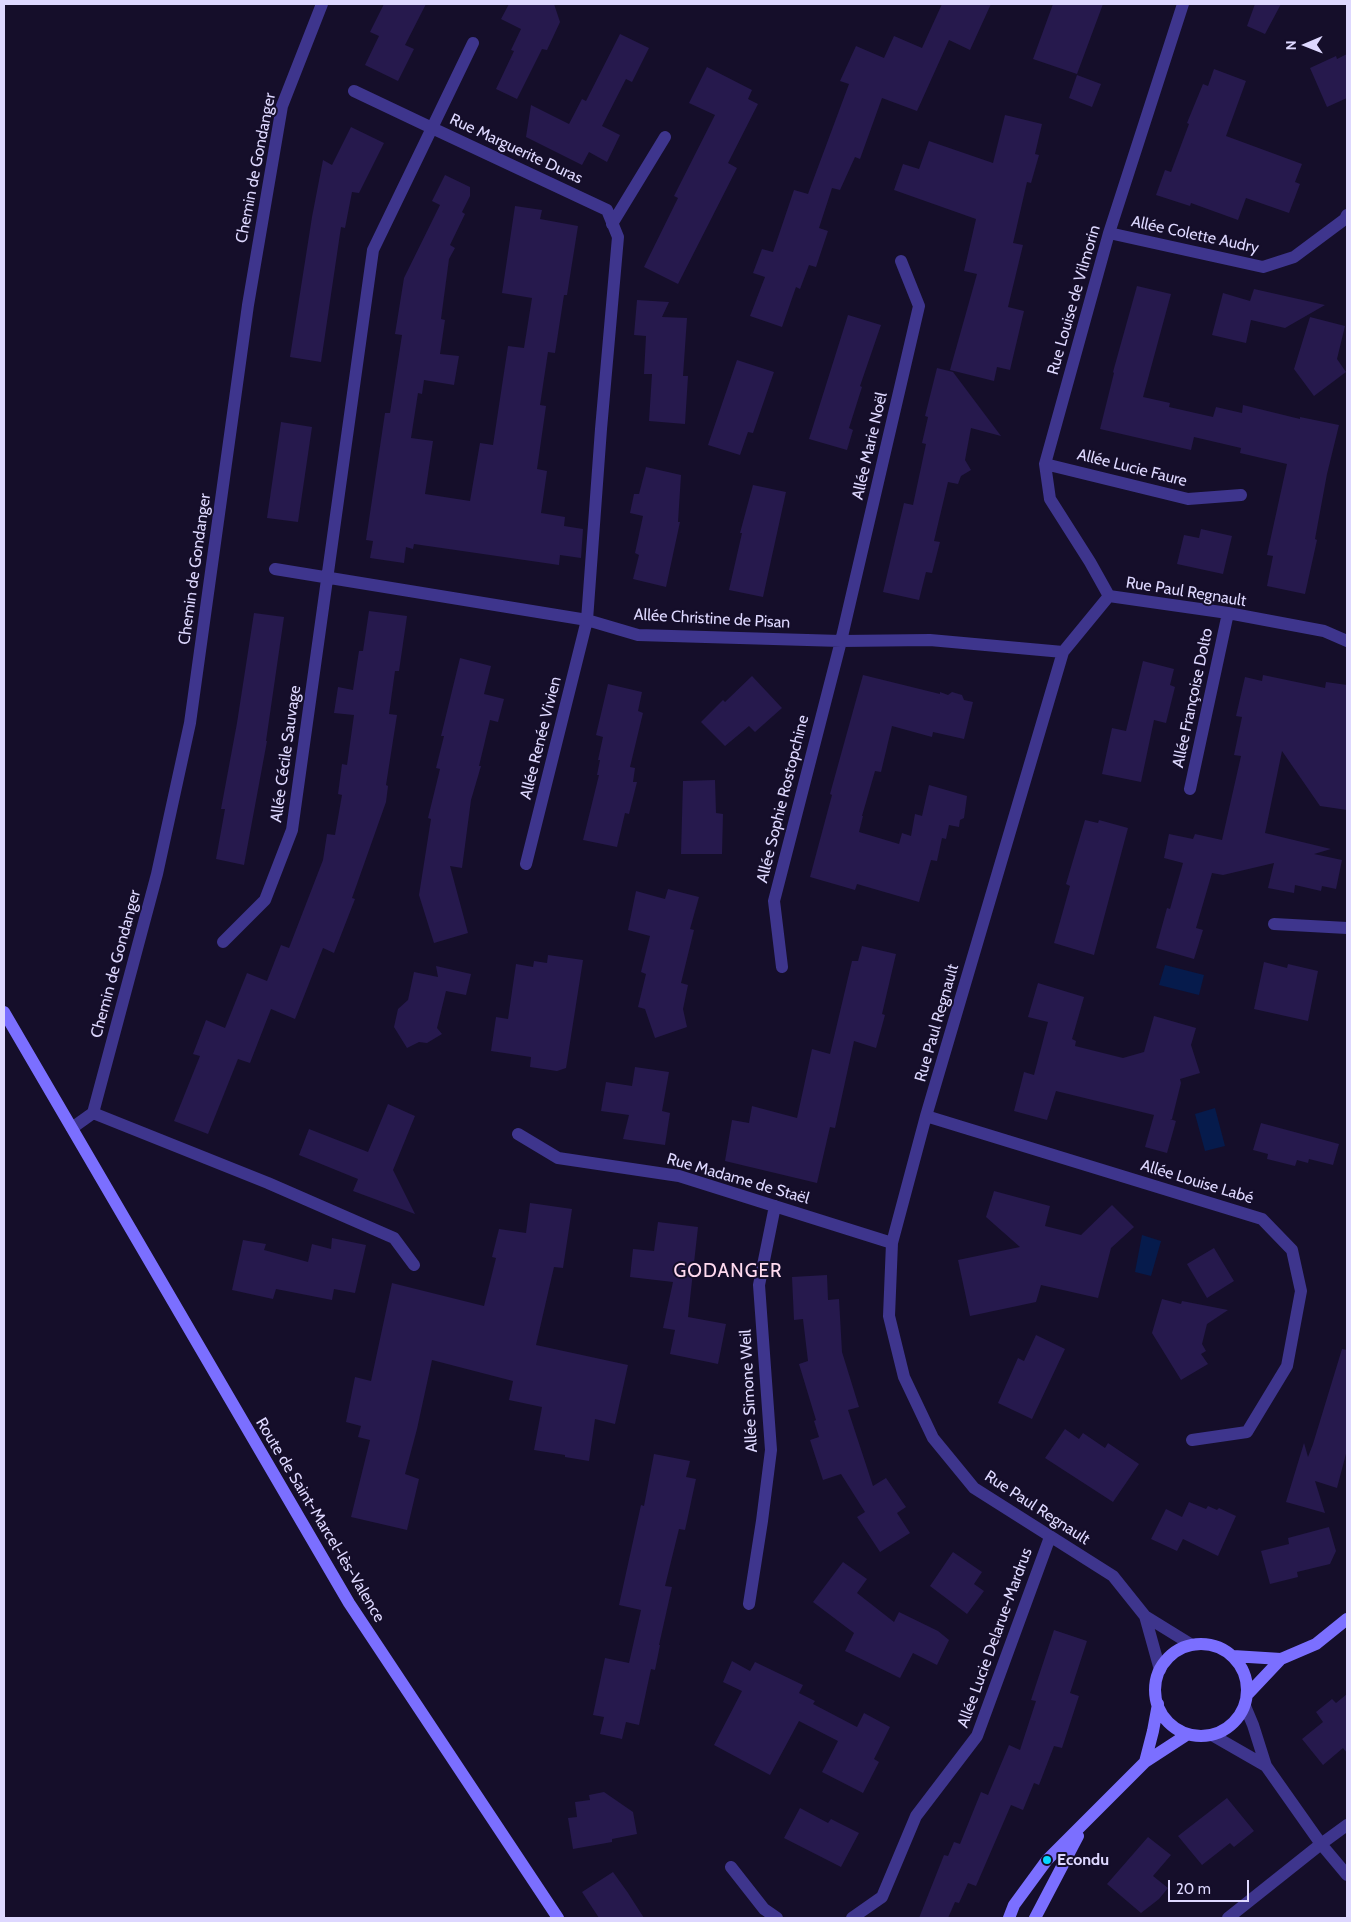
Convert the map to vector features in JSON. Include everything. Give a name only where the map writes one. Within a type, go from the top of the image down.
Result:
[{"type":"main road","name":"Route de Saint-Marcel-lès-Valence","points":[[4,1012],[349,1603],[558,1918]]},
{"type":"main road","points":[[1246,1700],[1247,1681],[1242,1668],[1233,1656],[1214,1645],[1192,1644],[1179,1649],[1168,1658],[1160,1670],[1156,1681],[1158,1704],[1164,1717],[1175,1728],[1188,1734],[1212,1735],[1226,1729],[1237,1719],[1246,1700],[1281,1659],[1316,1644],[1347,1619]]},
{"type":"main road","points":[[1233,1656],[1281,1659]]},
{"type":"main road","points":[[1145,1762],[1158,1704]]},
{"type":"main road","points":[[1009,1918],[1014,1905],[1047,1860],[1145,1762],[1188,1734]]},
{"type":"main road","points":[[1035,1918],[1060,1867],[1085,1824]]},
{"type":"street","name":"Chemin de Gondanger","points":[[93,1113],[157,874],[190,722],[248,305],[282,106],[322,4]]},
{"type":"street","name":"Rue Louise de Vilmorin","points":[[1109,596],[1050,499],[1045,464],[1109,233],[1183,4]]},
{"type":"street","points":[[354,91],[432,128],[473,44]]},
{"type":"street","name":"Rue Marguerite Duras","points":[[327,578],[373,250],[432,128],[607,210],[618,237],[587,620]]},
{"type":"street","points":[[612,224],[666,137]]},
{"type":"street","name":"Allée Colette Audry","points":[[1109,233],[1263,267],[1294,257],[1345,219],[1347,215]]},
{"type":"street","name":"Allée Marie Noël","points":[[840,641],[919,306],[901,261]]},
{"type":"street","name":"Allée Lucie Faure","points":[[1045,464],[1188,499],[1241,494]]},
{"type":"street","name":"Allée Christine de Pisan","points":[[275,569],[587,620],[638,635],[840,641],[930,640],[1063,652]]},
{"type":"street","name":"Allée Cécile Sauvage","points":[[223,942],[265,900],[292,830],[327,578]]},
{"type":"street","name":"Rue Paul Regnault","points":[[1192,1644],[1145,1616],[1113,1576],[974,1488],[933,1438],[904,1377],[889,1316],[892,1243],[926,1116],[1063,652],[1109,596],[1324,631],[1347,641]]},
{"type":"street","name":"Allée Françoise Dolto","points":[[1190,789],[1228,614]]},
{"type":"street","name":"Allée Renée Vivien","points":[[526,864],[587,620]]},
{"type":"street","name":"Allée Sophie Rostopchine","points":[[782,967],[774,901],[840,641]]},
{"type":"street","points":[[1274,924],[1347,928]]},
{"type":"street","points":[[72,1128],[93,1113],[268,1183],[394,1238],[414,1265]]},
{"type":"street","name":"Allée Louise Labé","points":[[926,1116],[1262,1219],[1292,1250],[1301,1291],[1287,1366],[1247,1432],[1192,1440]]},
{"type":"street","name":"Rue Madame de Staël","points":[[518,1134],[558,1158],[679,1176],[892,1243]]},
{"type":"street","name":"Allée Simone Weil","points":[[749,1604],[771,1450],[759,1285],[774,1206]]},
{"type":"street","name":"Allée Lucie Delarue-Mardrus","points":[[852,1918],[882,1897],[916,1816],[977,1736],[1050,1537]]},
{"type":"street","name":"Rue Paul Regnault","points":[[1145,1616],[1160,1670]]},
{"type":"street","points":[[1246,1700],[1266,1766],[1321,1844],[1347,1874]]},
{"type":"street","points":[[1212,1735],[1266,1766]]},
{"type":"street","points":[[1228,1918],[1347,1825]]},
{"type":"street","points":[[731,1867],[764,1909],[777,1918]]},
{"type":"water","points":[[1165,965],[1204,975],[1199,995],[1159,985]]},
{"type":"water","points":[[1215,1108],[1225,1146],[1205,1151],[1195,1114]]},
{"type":"water","points":[[1142,1235],[1161,1241],[1151,1276],[1135,1272]]},
{"type":"building","points":[[384,4],[426,4],[405,45],[414,49],[398,81],[365,65],[379,36],[370,32]]},
{"type":"building","points":[[509,4],[554,4],[560,22],[547,50],[542,49],[517,99],[496,89],[514,51],[511,50],[521,29],[501,19]]},
{"type":"building","points":[[942,4],[991,4],[970,50],[949,40],[917,111],[882,98],[860,159],[855,157],[840,190],[832,188],[819,228],[828,231],[816,267],[809,265],[800,289],[796,287],[782,327],[750,316],[765,277],[753,273],[762,249],[773,252],[794,190],[808,194],[849,84],[840,81],[856,46],[884,58],[894,36],[922,48]]},
{"type":"building","points":[[1053,4],[1103,4],[1077,74],[1033,59]]},
{"type":"building","points":[[1255,4],[1281,4],[1265,34],[1247,26]]},
{"type":"building","points":[[620,34],[649,48],[632,82],[626,79],[602,126],[620,135],[607,162],[589,152],[582,165],[526,137],[531,105],[569,124],[582,99],[586,101]]},
{"type":"building","points":[[1347,54],[1347,98],[1327,107],[1310,68],[1336,56],[1337,59]]},
{"type":"building","points":[[707,67],[752,90],[748,99],[758,104],[728,163],[737,168],[678,284],[644,267],[678,198],[674,196],[715,115],[689,103]]},
{"type":"building","points":[[1214,69],[1246,81],[1226,136],[1302,164],[1295,182],[1300,184],[1289,213],[1246,198],[1238,220],[1191,203],[1190,206],[1156,195],[1165,170],[1171,172],[1189,124],[1187,123],[1203,84],[1208,86]]},
{"type":"building","points":[[1077,75],[1101,84],[1092,107],[1069,98]]},
{"type":"building","points":[[1005,115],[1042,124],[1035,154],[1039,155],[1031,183],[1027,182],[1013,243],[1023,245],[1008,307],[1024,311],[1010,370],[997,367],[994,381],[950,370],[977,274],[964,271],[976,219],[894,190],[903,164],[919,169],[929,141],[993,163]]},
{"type":"building","points":[[351,127],[384,143],[359,193],[352,192],[345,228],[341,227],[321,362],[290,357],[323,160],[332,165]]},
{"type":"building","points":[[445,175],[470,187],[470,196],[462,212],[465,214],[450,245],[455,248],[449,259],[441,319],[445,320],[440,354],[459,356],[454,385],[424,380],[422,394],[418,393],[411,438],[433,441],[425,494],[470,501],[480,443],[493,445],[508,346],[524,348],[532,298],[502,293],[515,206],[542,210],[540,219],[578,226],[555,353],[548,352],[540,405],[546,406],[537,469],[547,471],[541,513],[565,517],[564,526],[583,529],[581,558],[560,555],[559,565],[414,544],[413,549],[406,547],[404,563],[370,558],[373,541],[366,540],[385,413],[390,413],[402,335],[395,334],[404,278],[440,205],[432,201]]},
{"type":"building","points":[[1137,286],[1171,294],[1143,397],[1170,403],[1169,407],[1213,417],[1216,407],[1242,413],[1243,405],[1300,419],[1300,417],[1339,425],[1327,474],[1315,539],[1317,540],[1305,594],[1267,586],[1273,556],[1267,555],[1287,464],[1240,453],[1241,448],[1194,437],[1191,450],[1100,429],[1113,372]]},
{"type":"building","points":[[1254,289],[1325,305],[1285,328],[1251,320],[1246,343],[1212,335],[1223,293],[1250,301]]},
{"type":"building","points":[[637,300],[669,302],[662,317],[687,318],[683,376],[688,376],[685,424],[649,421],[652,374],[644,374],[646,336],[634,335]]},
{"type":"building","points":[[848,315],[881,325],[860,386],[862,387],[849,428],[853,430],[847,450],[809,439]]},
{"type":"building","points":[[1310,317],[1345,326],[1337,359],[1346,372],[1314,396],[1294,369]]},
{"type":"building","points":[[737,360],[774,372],[753,433],[748,432],[740,455],[708,445]]},
{"type":"building","points":[[937,368],[953,372],[1001,436],[971,428],[965,460],[971,470],[961,476],[958,484],[948,482],[934,541],[940,542],[932,573],[926,572],[919,600],[883,592],[904,503],[913,505],[926,444],[922,443],[928,417],[925,416]]},
{"type":"building","points":[[281,422],[312,427],[298,522],[267,518]]},
{"type":"building","points":[[646,467],[681,475],[678,522],[680,522],[666,587],[633,579],[639,555],[635,553],[643,516],[630,513],[634,494],[639,494]]},
{"type":"building","points":[[753,485],[786,492],[763,597],[729,590],[742,533],[740,533]]},
{"type":"building","points":[[1201,529],[1232,536],[1223,574],[1177,564],[1184,535],[1199,538]]},
{"type":"building","points":[[369,611],[407,616],[399,671],[395,671],[389,714],[397,715],[386,785],[388,786],[386,802],[352,898],[355,899],[334,953],[323,948],[295,1019],[271,1009],[250,1063],[238,1059],[208,1134],[174,1121],[200,1056],[193,1054],[206,1020],[225,1028],[247,973],[267,981],[281,945],[289,948],[323,860],[327,834],[335,835],[342,795],[338,794],[342,764],[347,765],[354,715],[334,713],[338,687],[353,690],[359,651],[363,651]]},
{"type":"building","points":[[254,613],[284,617],[267,741],[244,865],[216,859],[225,809],[221,809]]},
{"type":"building","points":[[460,658],[491,666],[484,694],[504,699],[498,722],[490,720],[479,766],[481,766],[471,800],[462,868],[450,866],[468,933],[434,943],[419,895],[431,819],[428,818],[440,769],[436,768],[444,736],[441,736]]},
{"type":"building","points":[[1143,661],[1174,669],[1170,685],[1175,687],[1166,723],[1154,720],[1141,782],[1102,774],[1112,728],[1126,731]]},
{"type":"building","points":[[863,675],[940,694],[940,692],[948,695],[952,692],[962,695],[964,700],[973,702],[964,739],[933,732],[932,737],[892,726],[881,772],[875,771],[862,816],[859,832],[899,844],[902,833],[911,836],[915,814],[922,816],[929,785],[967,796],[964,818],[960,820],[959,827],[949,825],[946,839],[942,838],[937,861],[931,860],[919,902],[857,884],[855,890],[810,877],[832,795],[830,794]]},
{"type":"building","points":[[1263,675],[1325,688],[1326,682],[1347,685],[1347,810],[1320,806],[1282,751],[1265,833],[1331,849],[1314,854],[1342,860],[1336,889],[1322,886],[1321,891],[1295,885],[1294,893],[1268,888],[1274,863],[1223,875],[1212,873],[1196,928],[1203,930],[1194,959],[1156,948],[1167,908],[1170,909],[1183,863],[1164,858],[1169,834],[1193,839],[1195,834],[1222,840],[1241,756],[1234,755],[1242,717],[1236,716],[1245,677],[1262,681]]},
{"type":"building","points":[[752,676],[782,708],[755,732],[749,726],[725,746],[701,722],[723,700],[725,702]]},
{"type":"building","points":[[608,684],[642,692],[638,711],[643,713],[630,767],[635,768],[633,782],[637,782],[629,814],[625,813],[617,847],[583,840],[599,775],[597,775],[600,760],[598,760],[603,737],[596,735]]},
{"type":"building","points":[[715,780],[716,813],[723,814],[722,854],[681,854],[683,781]]},
{"type":"building","points":[[1085,820],[1098,823],[1099,820],[1128,828],[1094,955],[1054,943],[1070,886],[1066,884]]},
{"type":"building","points":[[668,889],[699,897],[690,929],[694,930],[681,983],[688,985],[683,1009],[687,1027],[655,1038],[645,1009],[638,1007],[646,974],[641,972],[650,936],[628,930],[636,891],[665,899]]},
{"type":"building","points":[[862,946],[896,954],[882,1014],[885,1015],[876,1048],[854,1041],[835,1128],[830,1127],[817,1183],[725,1161],[732,1120],[749,1123],[752,1106],[797,1118],[812,1049],[830,1054],[852,961],[858,961]]},
{"type":"building","points":[[548,955],[583,960],[566,1068],[557,1071],[530,1067],[531,1057],[491,1051],[496,1017],[508,1019],[516,964],[533,967],[534,961],[547,963]]},
{"type":"building","points":[[1264,962],[1287,968],[1288,964],[1318,971],[1308,1021],[1254,1009]]},
{"type":"building","points":[[436,966],[471,974],[466,995],[446,991],[437,1028],[442,1034],[427,1043],[419,1042],[407,1048],[394,1027],[398,1009],[408,1000],[414,972],[438,977]]},
{"type":"building","points":[[1038,983],[1084,997],[1072,1039],[1076,1041],[1075,1046],[1123,1058],[1144,1052],[1154,1016],[1196,1028],[1191,1045],[1200,1073],[1180,1079],[1181,1083],[1172,1119],[1170,1119],[1176,1121],[1167,1153],[1145,1147],[1154,1115],[1056,1091],[1047,1120],[1014,1111],[1024,1072],[1034,1075],[1048,1022],[1028,1017]]},
{"type":"building","points":[[635,1067],[669,1072],[662,1111],[670,1113],[665,1145],[623,1139],[629,1115],[601,1111],[606,1082],[632,1086]]},
{"type":"building","points":[[388,1104],[415,1116],[393,1170],[415,1214],[353,1191],[358,1179],[299,1155],[309,1129],[368,1152]]},
{"type":"building","points":[[1261,1123],[1339,1144],[1333,1165],[1309,1159],[1308,1163],[1297,1160],[1295,1166],[1267,1159],[1268,1154],[1253,1150]]},
{"type":"building","points":[[994,1191],[1050,1206],[1045,1226],[1081,1235],[1112,1205],[1134,1227],[1111,1248],[1098,1298],[1041,1285],[1036,1302],[970,1316],[958,1260],[1020,1247],[986,1217]]},
{"type":"building","points":[[530,1203],[572,1209],[563,1268],[554,1267],[536,1345],[628,1365],[615,1424],[595,1419],[589,1461],[534,1450],[542,1407],[509,1400],[513,1381],[432,1360],[405,1474],[419,1479],[407,1530],[351,1517],[370,1440],[358,1437],[361,1426],[346,1422],[355,1377],[371,1381],[392,1283],[484,1306],[496,1258],[492,1257],[499,1229],[526,1233]]},
{"type":"building","points":[[658,1222],[698,1227],[688,1317],[726,1324],[718,1364],[670,1354],[675,1330],[663,1328],[673,1282],[630,1277],[633,1249],[654,1251]]},
{"type":"building","points":[[332,1238],[366,1245],[355,1293],[334,1289],[332,1300],[276,1289],[273,1299],[232,1290],[243,1240],[266,1244],[264,1250],[308,1262],[312,1244],[331,1249]]},
{"type":"building","points":[[1214,1248],[1234,1281],[1207,1298],[1187,1264]]},
{"type":"building","points":[[827,1275],[828,1300],[839,1299],[842,1352],[859,1407],[848,1410],[873,1486],[886,1478],[906,1507],[897,1513],[910,1533],[880,1552],[857,1517],[865,1512],[841,1474],[823,1480],[810,1440],[819,1437],[814,1421],[816,1420],[799,1364],[808,1361],[803,1319],[794,1320],[792,1277]]},
{"type":"building","points":[[1162,1299],[1181,1304],[1182,1301],[1228,1310],[1207,1324],[1202,1344],[1206,1351],[1201,1354],[1208,1364],[1181,1380],[1152,1333]]},
{"type":"building","points":[[1036,1335],[1065,1349],[1032,1419],[998,1403],[1018,1358],[1024,1361]]},
{"type":"building","points":[[1342,1349],[1347,1350],[1347,1450],[1337,1488],[1315,1481],[1325,1513],[1286,1502],[1304,1443],[1308,1457],[1313,1444]]},
{"type":"building","points":[[1065,1429],[1079,1439],[1083,1433],[1105,1448],[1108,1443],[1139,1464],[1113,1502],[1045,1458]]},
{"type":"building","points":[[654,1454],[690,1461],[686,1477],[696,1479],[685,1530],[679,1529],[665,1586],[672,1587],[655,1670],[651,1669],[639,1725],[626,1722],[622,1739],[600,1734],[604,1717],[593,1715],[605,1658],[629,1663],[641,1610],[619,1605],[641,1505],[644,1506]]},
{"type":"building","points":[[1189,1502],[1206,1509],[1208,1506],[1217,1510],[1219,1508],[1236,1516],[1218,1556],[1183,1539],[1177,1551],[1151,1539],[1166,1509],[1182,1517]]},
{"type":"building","points":[[1329,1527],[1336,1551],[1330,1564],[1297,1572],[1298,1577],[1270,1584],[1261,1551],[1289,1544],[1288,1538]]},
{"type":"building","points":[[953,1552],[982,1572],[974,1584],[984,1591],[967,1614],[930,1586]]},
{"type":"building","points":[[843,1562],[867,1579],[857,1593],[894,1622],[899,1612],[938,1631],[949,1640],[937,1665],[913,1653],[900,1678],[845,1651],[854,1633],[813,1602]]},
{"type":"building","points":[[1054,1630],[1087,1641],[1070,1693],[1079,1696],[1062,1748],[1054,1746],[1039,1785],[1034,1783],[1023,1810],[1011,1805],[976,1886],[968,1883],[959,1903],[955,1902],[948,1918],[919,1918],[944,1855],[948,1856],[954,1842],[960,1844],[981,1792],[988,1795],[1009,1745],[1020,1750],[1036,1701],[1031,1700]]},
{"type":"building","points":[[732,1661],[750,1671],[755,1662],[803,1685],[799,1693],[815,1701],[813,1704],[857,1727],[864,1713],[890,1727],[874,1759],[879,1762],[863,1793],[822,1772],[838,1741],[799,1721],[770,1775],[714,1745],[742,1691],[723,1682]]},
{"type":"building","points":[[1347,1694],[1347,1753],[1343,1748],[1323,1765],[1302,1739],[1323,1722],[1316,1712],[1332,1699],[1336,1703]]},
{"type":"building","points":[[604,1792],[633,1812],[637,1834],[612,1839],[612,1842],[573,1849],[568,1818],[577,1817],[575,1802],[590,1800],[589,1795]]},
{"type":"building","points":[[1227,1798],[1254,1831],[1234,1847],[1230,1843],[1202,1865],[1178,1836]]},
{"type":"building","points":[[800,1808],[828,1823],[831,1819],[859,1833],[841,1867],[784,1838]]},
{"type":"building","points":[[1148,1837],[1171,1855],[1153,1876],[1168,1888],[1159,1899],[1141,1913],[1107,1884]]},
{"type":"building","points":[[613,1872],[644,1918],[599,1918],[582,1892]]},
{"type":"place","name":"Econdu","points":[[1047,1860]]},
{"type":"district","name":"GODANGER","points":[[728,1271]]}]
